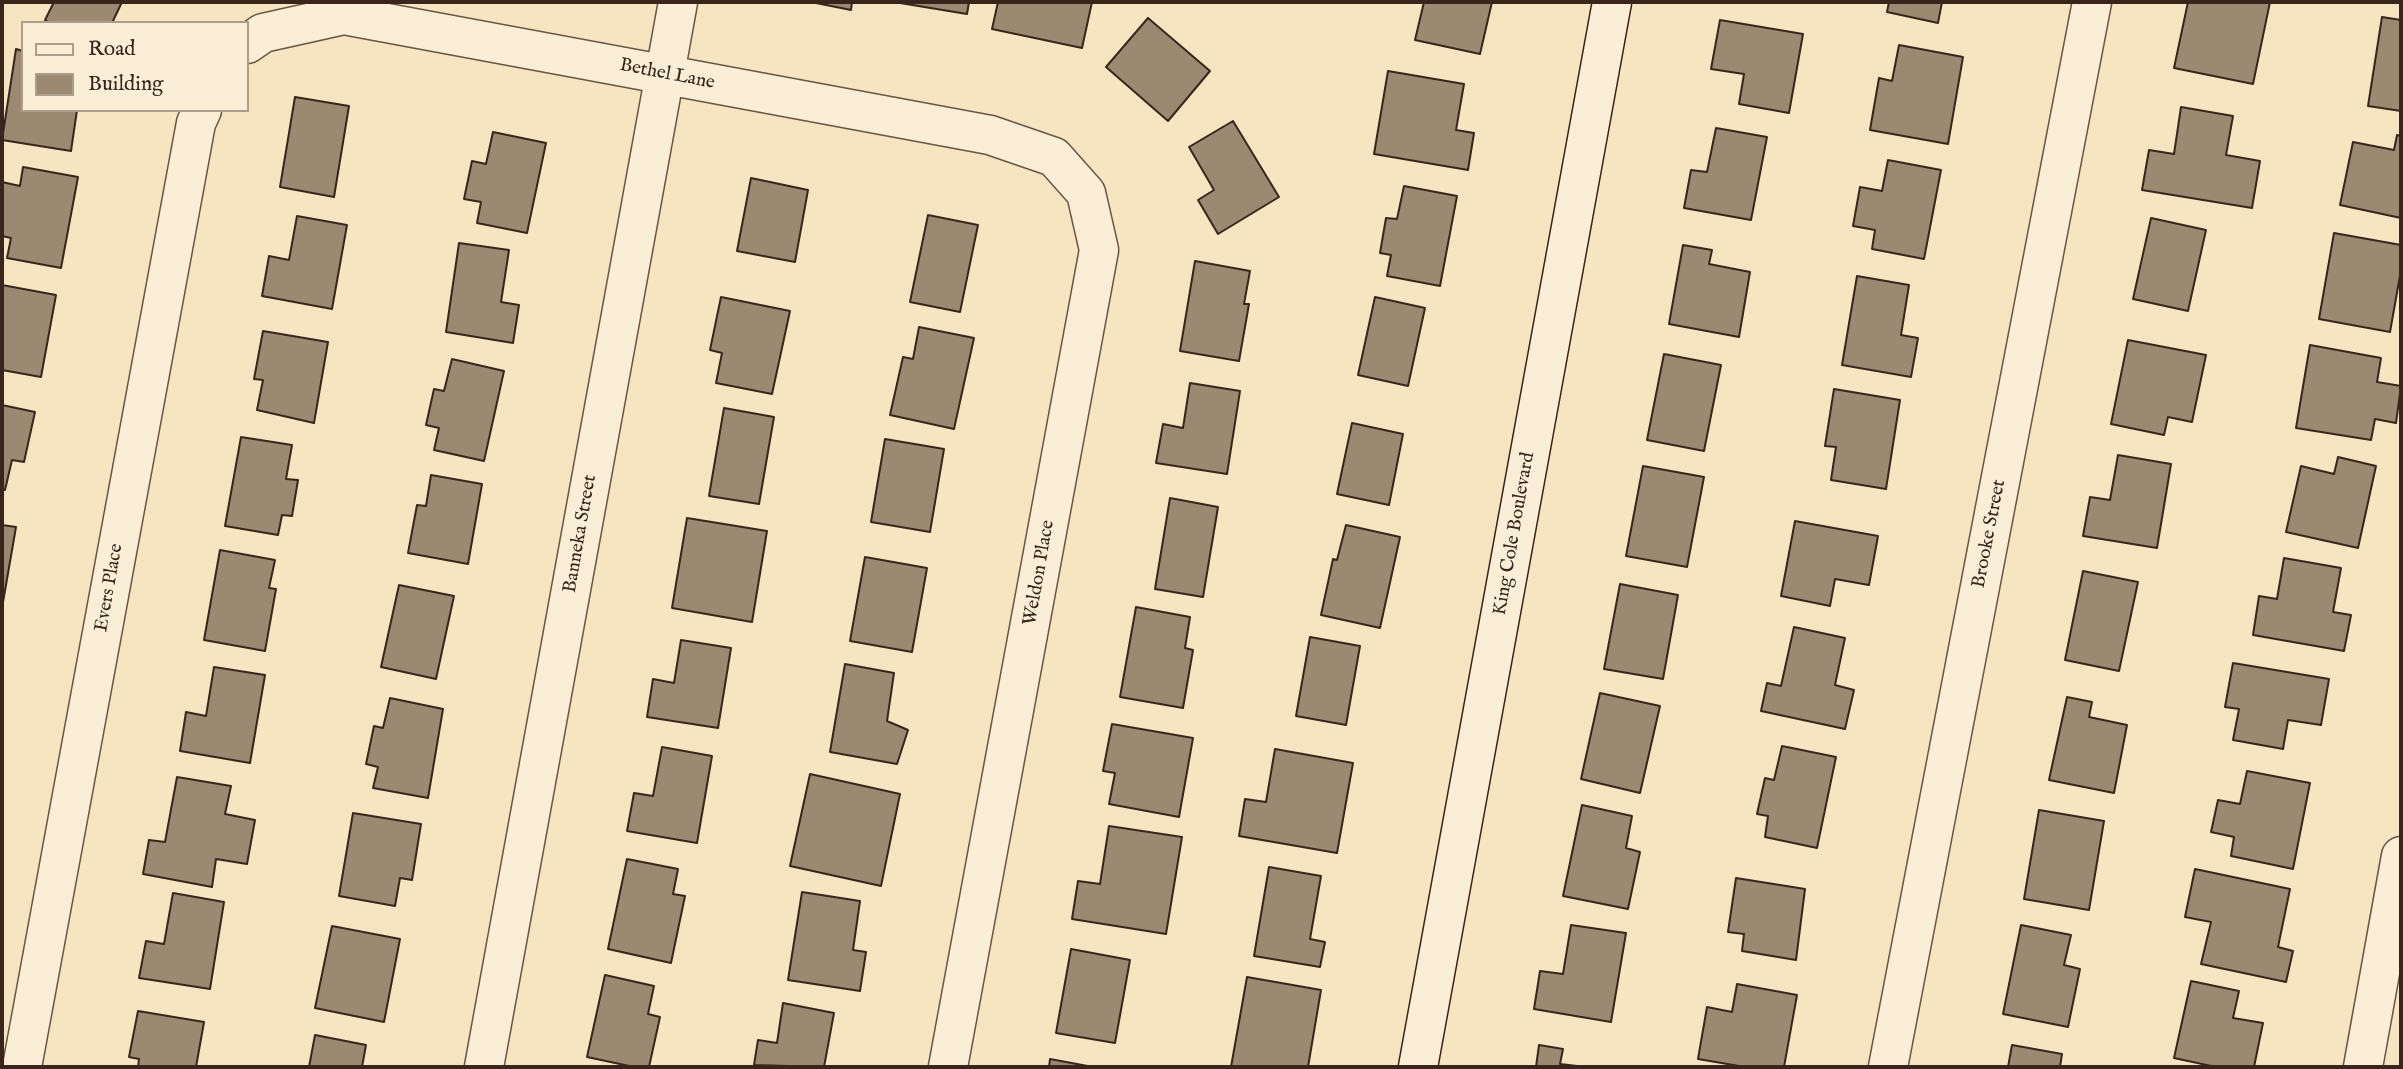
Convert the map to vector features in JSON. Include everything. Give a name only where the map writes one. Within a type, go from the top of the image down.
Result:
[{"type":"street","name":"Banneka Street","points":[[484,1067],[678,2]]},
{"type":"street","name":"King Cole Boulevard","points":[[1418,1067],[1612,2]]},
{"type":"street","name":"Brooke Street","points":[[1888,1067],[2092,2]]},
{"type":"street","name":"Bethel Lane","points":[[248,43],[263,33],[344,15],[990,135]]},
{"type":"street","name":"Evers Place","points":[[22,1067],[196,123],[201,112]]},
{"type":"street","name":"Weldon Place","points":[[948,1067],[1099,250],[1086,193],[1054,157],[990,135]]},
{"type":"street","points":[[2363,1067],[2401,856]]},
{"type":"building","points":[[54,2],[122,2],[113,21],[45,20]]},
{"type":"building","points":[[811,2],[852,2],[851,10]]},
{"type":"building","points":[[894,2],[969,2],[967,14]]},
{"type":"building","points":[[998,2],[1092,2],[1082,48],[992,29]]},
{"type":"building","points":[[1424,2],[1492,2],[1480,54],[1415,40]]},
{"type":"building","points":[[1889,2],[1942,2],[1938,23],[1887,12]]},
{"type":"building","points":[[2188,2],[2270,2],[2253,84],[2174,68]]},
{"type":"building","points":[[2382,17],[2401,20],[2401,111],[2368,106]]},
{"type":"building","points":[[1148,18],[1210,71],[1168,121],[1106,67]]},
{"type":"building","points":[[1720,20],[1803,34],[1789,113],[1739,104],[1744,74],[1711,69]]},
{"type":"building","points":[[1899,45],[1963,57],[1948,144],[1870,130],[1879,78],[1892,81]]},
{"type":"building","points":[[16,49],[21,50],[21,112],[77,112],[71,151],[2,140]]},
{"type":"building","points":[[1388,71],[1464,84],[1456,130],[1474,133],[1468,170],[1374,154]]},
{"type":"building","points":[[295,97],[349,106],[334,197],[280,187]]},
{"type":"building","points":[[2181,107],[2233,116],[2226,155],[2260,161],[2252,208],[2142,190],[2149,150],[2174,154]]},
{"type":"building","points":[[1233,121],[1279,197],[1218,234],[1198,200],[1214,190],[1189,147]]},
{"type":"building","points":[[1716,128],[1767,137],[1751,220],[1684,208],[1691,170],[1707,172]]},
{"type":"building","points":[[493,132],[546,143],[527,233],[477,223],[481,202],[464,199],[472,161],[486,164]]},
{"type":"building","points":[[2397,135],[2401,136],[2401,218],[2340,205],[2353,142],[2394,150]]},
{"type":"building","points":[[1888,160],[1941,170],[1924,259],[1872,249],[1875,230],[1853,226],[1860,187],[1882,191]]},
{"type":"building","points":[[23,167],[78,177],[61,268],[7,258],[11,238],[2,236],[2,182],[20,186]]},
{"type":"building","points":[[751,178],[808,190],[795,262],[737,251]]},
{"type":"building","points":[[1404,186],[1457,196],[1440,286],[1387,276],[1391,255],[1380,253],[1386,218],[1397,219]]},
{"type":"building","points":[[928,215],[978,225],[960,312],[910,302]]},
{"type":"building","points":[[297,216],[347,225],[332,309],[262,296],[269,256],[289,260]]},
{"type":"building","points":[[2151,218],[2206,230],[2188,311],[2133,299]]},
{"type":"building","points":[[2334,233],[2401,245],[2401,270],[2390,332],[2319,319]]},
{"type":"building","points":[[459,243],[509,250],[501,302],[519,305],[513,343],[446,332]]},
{"type":"building","points":[[1683,245],[1712,250],[1709,264],[1750,272],[1739,337],[1669,324]]},
{"type":"building","points":[[1195,261],[1250,271],[1244,304],[1249,304],[1239,361],[1180,351]]},
{"type":"building","points":[[1857,276],[1909,285],[1901,335],[1918,338],[1911,377],[1842,365]]},
{"type":"building","points":[[2,285],[56,295],[41,377],[2,370]]},
{"type":"building","points":[[721,297],[790,311],[772,394],[716,383],[722,353],[710,350]]},
{"type":"building","points":[[1375,297],[1425,308],[1408,386],[1358,375]]},
{"type":"building","points":[[919,327],[974,338],[954,429],[890,415],[903,357],[913,359]]},
{"type":"building","points":[[263,331],[328,342],[314,423],[257,410],[263,380],[254,379]]},
{"type":"building","points":[[2128,340],[2206,355],[2192,422],[2168,417],[2164,435],[2111,424]]},
{"type":"building","points":[[2310,345],[2381,358],[2377,382],[2401,386],[2396,423],[2375,419],[2371,440],[2296,428]]},
{"type":"building","points":[[1664,354],[1721,365],[1704,451],[1647,440]]},
{"type":"building","points":[[452,359],[504,371],[484,461],[434,450],[439,428],[426,425],[434,389],[444,391]]},
{"type":"building","points":[[1190,383],[1240,391],[1227,474],[1156,463],[1163,424],[1183,428]]},
{"type":"building","points":[[1834,389],[1900,400],[1886,489],[1831,480],[1836,447],[1825,446]]},
{"type":"building","points":[[2,405],[35,412],[24,462],[12,460],[5,490],[2,490]]},
{"type":"building","points":[[724,408],[774,417],[759,504],[709,496]]},
{"type":"building","points":[[1352,423],[1403,434],[1389,505],[1337,494]]},
{"type":"building","points":[[241,437],[292,445],[286,479],[298,480],[292,516],[282,515],[278,535],[225,526]]},
{"type":"building","points":[[885,439],[944,449],[930,532],[871,522]]},
{"type":"building","points":[[2118,455],[2171,464],[2157,548],[2083,536],[2090,497],[2110,500]]},
{"type":"building","points":[[2338,457],[2376,466],[2358,548],[2286,532],[2301,466],[2334,474]]},
{"type":"building","points":[[1643,466],[1704,477],[1687,567],[1626,556]]},
{"type":"building","points":[[431,475],[482,484],[468,564],[408,553],[417,505],[426,506]]},
{"type":"building","points":[[1170,498],[1218,507],[1203,597],[1155,589]]},
{"type":"building","points":[[687,518],[767,531],[752,622],[672,608]]},
{"type":"building","points":[[1795,521],[1878,536],[1869,585],[1835,579],[1830,606],[1781,596]]},
{"type":"building","points":[[2,525],[16,527],[2,608]]},
{"type":"building","points":[[1346,525],[1400,537],[1380,628],[1321,615],[1333,559],[1337,560]]},
{"type":"building","points":[[220,550],[275,560],[269,588],[276,589],[265,651],[204,640]]},
{"type":"building","points":[[865,557],[927,568],[912,652],[850,641]]},
{"type":"building","points":[[2284,558],[2341,568],[2333,612],[2351,615],[2344,651],[2253,635],[2259,596],[2277,599]]},
{"type":"building","points":[[2083,571],[2138,582],[2119,671],[2065,660]]},
{"type":"building","points":[[1620,584],[1678,595],[1663,679],[1604,669]]},
{"type":"building","points":[[399,585],[454,596],[436,679],[381,667]]},
{"type":"building","points":[[1136,607],[1190,617],[1185,648],[1193,650],[1183,708],[1120,697]]},
{"type":"building","points":[[1794,627],[1845,638],[1835,685],[1854,690],[1845,729],[1761,711],[1767,683],[1781,686]]},
{"type":"building","points":[[1310,637],[1360,646],[1346,725],[1296,716]]},
{"type":"building","points":[[681,640],[731,648],[718,728],[647,717],[653,679],[674,683]]},
{"type":"building","points":[[2233,663],[2329,679],[2321,725],[2288,720],[2283,749],[2233,740],[2239,709],[2225,707]]},
{"type":"building","points":[[845,664],[894,673],[887,721],[908,730],[897,764],[830,752]]},
{"type":"building","points":[[214,667],[265,675],[250,763],[180,751],[186,712],[206,716]]},
{"type":"building","points":[[1600,693],[1660,706],[1640,793],[1581,779]]},
{"type":"building","points":[[2067,697],[2092,702],[2089,717],[2127,725],[2114,793],[2049,780]]},
{"type":"building","points":[[390,698],[443,709],[428,798],[373,788],[378,767],[366,764],[374,726],[383,728]]},
{"type":"building","points":[[1112,724],[1193,738],[1179,817],[1109,804],[1115,773],[1103,771]]},
{"type":"building","points":[[1782,746],[1836,757],[1817,848],[1765,837],[1768,816],[1757,814],[1765,778],[1774,780]]},
{"type":"building","points":[[662,747],[712,756],[697,843],[627,831],[634,793],[653,796]]},
{"type":"building","points":[[1275,749],[1353,763],[1337,853],[1239,836],[1245,799],[1266,802]]},
{"type":"building","points":[[2247,771],[2310,783],[2293,869],[2231,856],[2234,837],[2211,832],[2218,800],[2240,804]]},
{"type":"building","points":[[810,774],[900,794],[881,886],[790,866]]},
{"type":"building","points":[[177,777],[231,786],[225,814],[255,820],[247,864],[216,859],[212,887],[143,874],[149,840],[165,842]]},
{"type":"building","points":[[1582,805],[1632,816],[1626,848],[1640,852],[1628,909],[1563,896]]},
{"type":"building","points":[[2039,810],[2104,821],[2089,910],[2024,899]]},
{"type":"building","points":[[353,813],[421,824],[412,880],[400,878],[395,906],[339,896]]},
{"type":"building","points":[[1109,826],[1182,837],[1166,934],[1072,919],[1078,881],[1100,884]]},
{"type":"building","points":[[627,859],[678,869],[673,894],[685,896],[671,963],[608,949]]},
{"type":"building","points":[[1269,867],[1321,876],[1310,939],[1325,942],[1320,967],[1254,956]]},
{"type":"building","points":[[2195,869],[2290,889],[2278,947],[2293,951],[2286,982],[2201,964],[2211,922],[2185,917]]},
{"type":"building","points":[[1736,878],[1805,889],[1796,960],[1742,951],[1744,934],[1728,932]]},
{"type":"building","points":[[802,892],[860,901],[853,950],[866,952],[860,991],[788,980]]},
{"type":"building","points":[[173,893],[224,902],[210,989],[139,978],[146,941],[164,944]]},
{"type":"building","points":[[1571,925],[1626,933],[1611,1022],[1534,1009],[1540,971],[1563,974]]},
{"type":"building","points":[[2021,925],[2071,935],[2064,965],[2080,969],[2068,1027],[2003,1014]]},
{"type":"building","points":[[332,926],[400,939],[384,1022],[315,1008]]},
{"type":"building","points":[[1071,949],[1130,960],[1115,1043],[1056,1033]]},
{"type":"building","points":[[605,975],[654,986],[648,1014],[660,1017],[649,1067],[634,1067],[587,1057]]},
{"type":"building","points":[[1247,977],[1321,990],[1308,1067],[1231,1067]]},
{"type":"building","points":[[2191,981],[2239,991],[2233,1018],[2263,1023],[2254,1067],[2216,1067],[2174,1058]]},
{"type":"building","points":[[1737,984],[1797,995],[1784,1067],[1745,1067],[1698,1059],[1707,1007],[1732,1012]]},
{"type":"building","points":[[783,1003],[834,1013],[824,1067],[754,1065],[758,1040],[777,1043]]},
{"type":"building","points":[[138,1011],[204,1022],[196,1067],[138,1067],[139,1059],[129,1057]]},
{"type":"building","points":[[315,1035],[366,1045],[362,1067],[309,1067]]},
{"type":"building","points":[[1539,1045],[1563,1049],[1560,1064],[1586,1067],[1536,1067]]},
{"type":"building","points":[[2012,1045],[2062,1054],[2060,1067],[2008,1067]]},
{"type":"building","points":[[1050,1059],[1093,1067],[1049,1067]]}]
